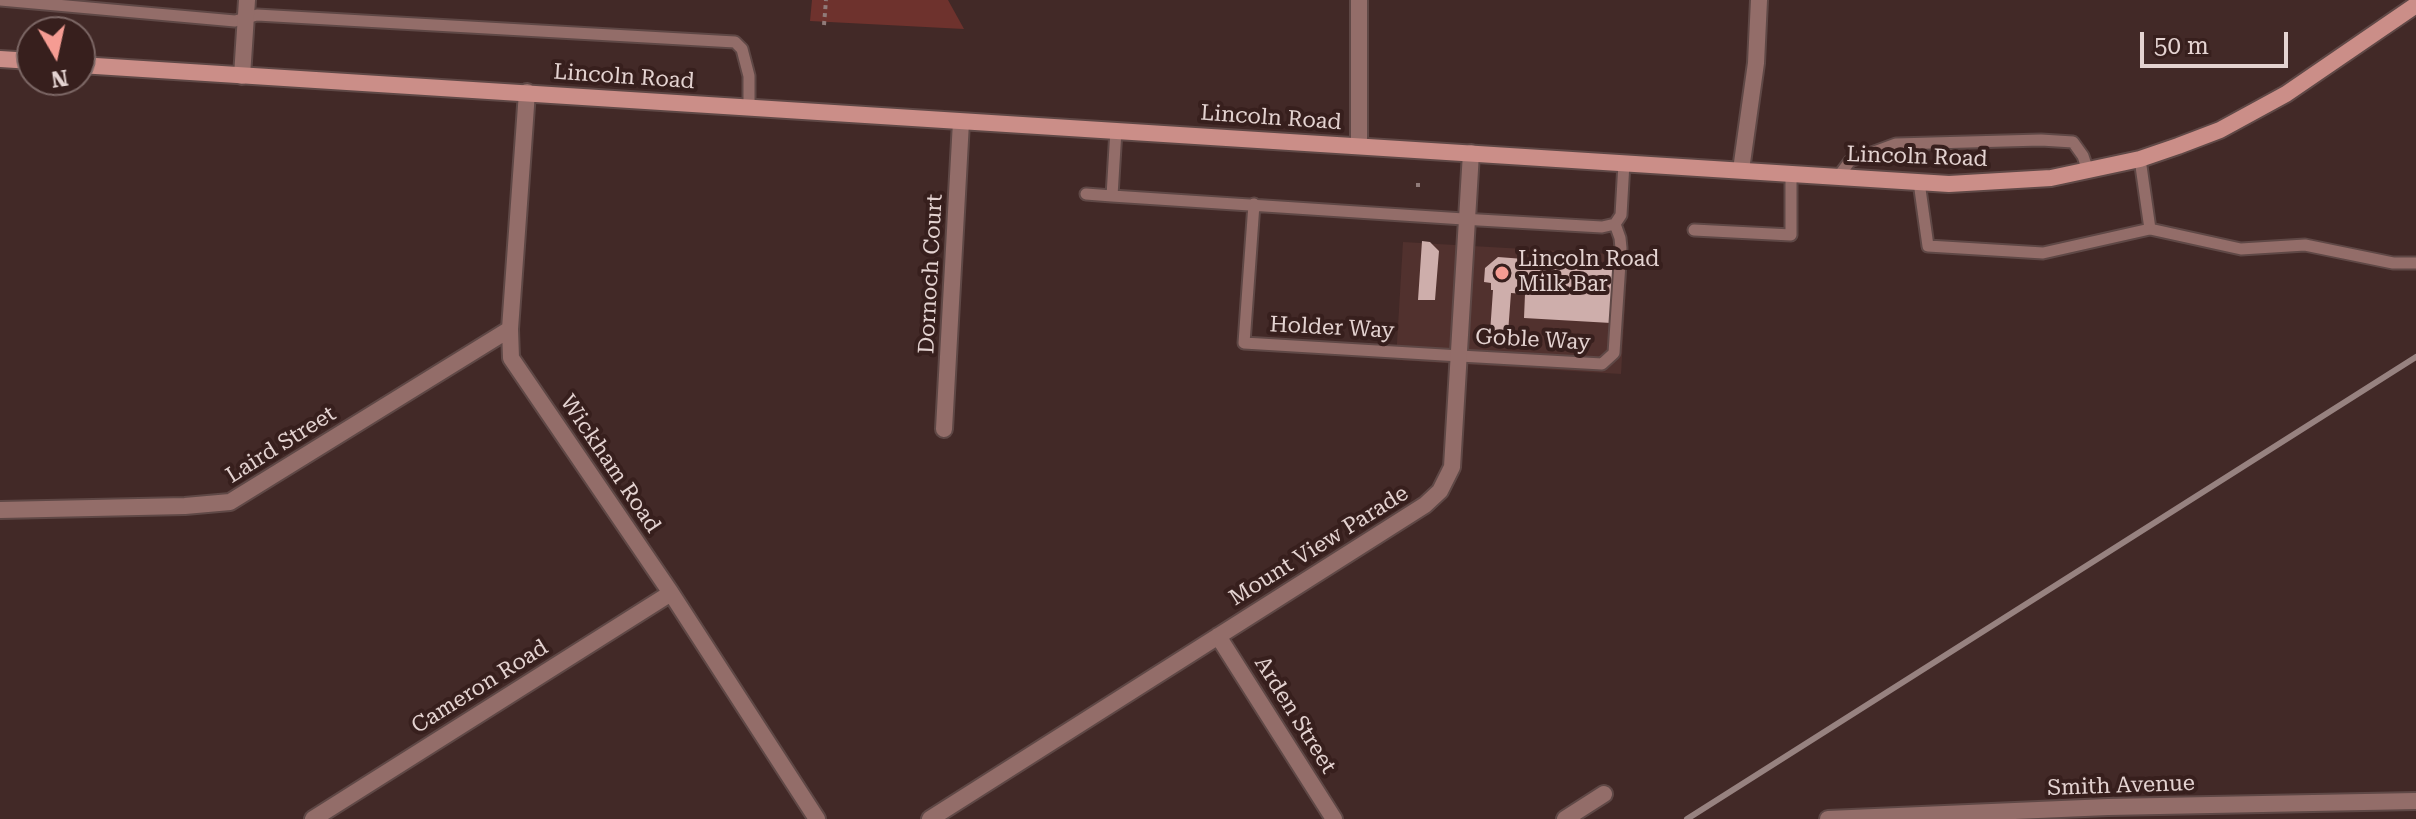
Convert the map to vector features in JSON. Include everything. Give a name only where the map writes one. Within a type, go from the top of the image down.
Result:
[{"type":"main road","name":"Lincoln Road","points":[[96,66],[1919,182],[2003,182],[2088,171],[2140,159],[2220,130],[2252,114],[2345,56],[2416,5]]},
{"type":"street","points":[[242,76],[247,0]]},
{"type":"street","points":[[1359,0],[1359,146]]},
{"type":"street","points":[[1741,170],[1756,63],[1759,0]]},
{"type":"street","name":"Wickham Road","points":[[527,92],[510,329],[511,358],[671,593],[817,819]]},
{"type":"street","name":"Dornoch Court","points":[[944,429],[961,122]]},
{"type":"street","name":"Mount View Parade","points":[[930,819],[1425,505],[1440,491],[1452,467],[1471,153]]},
{"type":"street","name":"Laird Street","points":[[0,510],[185,506],[230,502],[510,329]]},
{"type":"street","name":"Cameron Road","points":[[313,819],[671,593]]},
{"type":"street","name":"Arden Street","points":[[1218,636],[1334,819]]},
{"type":"street","points":[[1565,819],[1604,794]]},
{"type":"street","name":"Smith Avenue","points":[[1828,819],[2346,811],[2416,801]]},
{"type":"lane","points":[[0,0],[235,21],[257,15],[735,42],[742,49],[749,76],[749,107]]},
{"type":"lane","points":[[1112,196],[1116,130]]},
{"type":"lane","points":[[1838,177],[1850,161],[1896,144],[2041,140],[2073,142],[2083,156],[2088,171]]},
{"type":"lane","points":[[2140,159],[2150,229]]},
{"type":"lane","points":[[1086,194],[1602,227],[1615,224],[1621,215],[1624,163]]},
{"type":"lane","points":[[1694,230],[1791,235],[1791,173]]},
{"type":"lane","points":[[1919,182],[1928,246],[2043,253],[2150,229],[2241,249],[2305,245],[2393,263],[2416,263]]},
{"type":"lane","name":"Holder Way","points":[[1254,204],[1244,343],[1460,356]]},
{"type":"lane","name":"Goble Way","points":[[1460,356],[1602,364],[1608,359],[1614,353],[1621,248],[1615,224]]},
{"type":"path","points":[[824,25],[826,0]]},
{"type":"shaded area","points":[[812,0],[948,0],[964,29],[810,21]]},
{"type":"shaded area","points":[[1403,242],[1628,255],[1621,374],[1396,360]]},
{"type":"building","points":[[1422,241],[1430,242],[1439,251],[1435,300],[1418,300]]},
{"type":"building","points":[[1498,257],[1614,266],[1611,323],[1524,318],[1525,294],[1511,293],[1508,333],[1490,333],[1493,290],[1491,283],[1484,282],[1485,268]]},
{"type":"railway","points":[[1687,819],[2416,357]]},
{"type":"place","name":"Lincoln Road Milk Bar","points":[[1502,273]]}]
